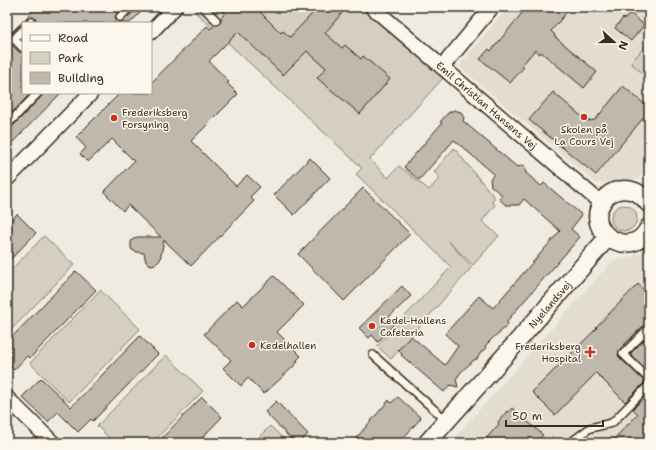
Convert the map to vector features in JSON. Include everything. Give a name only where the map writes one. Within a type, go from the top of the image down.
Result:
[{"type":"street","points":[[152,31],[175,7]]},
{"type":"street","name":"Emil Christian Hansens Vej","points":[[372,7],[601,203]]},
{"type":"street","points":[[442,67],[492,7]]},
{"type":"street","points":[[7,179],[90,94]]},
{"type":"street","points":[[648,199],[636,191],[627,189],[613,192],[601,203],[598,212],[598,221],[602,230],[608,237],[615,242],[622,243],[634,242],[642,237],[647,232],[649,227]]},
{"type":"street","name":"Nyelandsvej","points":[[427,443],[608,237]]},
{"type":"street","points":[[7,398],[53,443]]},
{"type":"lane","points":[[120,16],[130,7]]},
{"type":"lane","points":[[203,7],[216,20]]},
{"type":"lane","points":[[22,31],[14,39],[22,47]]},
{"type":"lane","points":[[7,125],[37,94]]},
{"type":"lane","points":[[649,328],[623,354],[649,379]]},
{"type":"lane","points":[[373,355],[447,421]]},
{"type":"lane","points":[[570,443],[590,428],[612,423],[649,385]]},
{"type":"shaded area","name":"Skolen på La Cours Vej","points":[[508,7],[649,7],[649,168],[639,179],[596,183],[459,66]]},
{"type":"shaded area","name":"Frederiksberg Hospital","points":[[649,248],[649,443],[450,443],[612,261],[628,258]]},
{"type":"green space","points":[[200,7],[363,7],[443,78],[370,159],[388,178],[399,166],[429,190],[440,178],[434,172],[454,148],[495,198],[492,202],[495,205],[482,221],[499,236],[473,265],[448,241],[472,267],[391,359],[377,346],[451,267],[356,174],[362,168],[195,12]]},
{"type":"green space","points":[[649,41],[649,79],[631,63]]},
{"type":"green space","points":[[624,205],[633,209],[637,218],[633,227],[624,231],[615,227],[611,218],[615,209]]},
{"type":"green space","points":[[44,236],[74,265],[7,334],[7,274]]},
{"type":"green space","points":[[100,290],[140,329],[69,402],[30,363]]},
{"type":"green space","points":[[166,355],[203,391],[152,443],[114,443],[97,426]]},
{"type":"green space","points":[[270,426],[288,443],[253,443]]},
{"type":"building","points":[[37,7],[123,7],[115,16],[116,20],[119,22],[37,22],[36,19],[30,17],[27,18],[25,22],[22,22]]},
{"type":"building","points":[[135,7],[146,7],[131,22],[119,22],[124,21],[134,11]]},
{"type":"building","points":[[219,7],[255,7],[281,33],[283,31],[290,37],[313,13],[306,7],[347,7],[325,33],[342,48],[345,45],[361,59],[363,56],[390,79],[360,114],[317,78],[326,68],[307,51],[283,75],[238,32],[209,61],[238,94],[191,141],[236,186],[247,175],[260,187],[250,197],[254,201],[191,266],[164,240],[160,260],[156,264],[151,265],[146,262],[144,253],[132,250],[131,242],[137,237],[161,237],[128,205],[123,211],[104,192],[134,161],[112,139],[88,162],[80,154],[86,148],[76,137],[119,94],[152,94],[152,82],[207,26],[210,29],[215,25],[218,25],[225,13]]},
{"type":"building","points":[[527,7],[571,7],[551,31],[555,35],[554,36],[597,72],[584,88],[541,52],[540,54],[535,50],[522,65],[524,67],[510,83],[480,59],[489,49],[491,51]]},
{"type":"building","points":[[630,13],[644,25],[631,41],[615,28],[623,18],[625,19]]},
{"type":"building","points":[[22,22],[22,25],[19,26],[10,35],[9,40],[19,52],[22,53],[22,94],[30,94],[7,118],[7,37]]},
{"type":"building","points":[[623,86],[649,108],[649,111],[596,175],[529,120],[553,92],[587,121],[595,120]]},
{"type":"building","points":[[43,94],[60,94],[7,148],[7,130],[11,128]]},
{"type":"building","points":[[454,110],[461,112],[464,118],[463,121],[517,167],[524,165],[526,173],[541,186],[544,183],[582,215],[571,229],[580,237],[512,315],[507,322],[508,325],[486,345],[485,349],[481,352],[477,359],[461,372],[456,379],[458,387],[450,385],[444,392],[401,355],[402,354],[398,350],[411,336],[445,365],[458,346],[445,334],[479,296],[493,308],[560,231],[524,199],[519,205],[506,205],[499,199],[502,195],[491,186],[490,179],[494,174],[454,140],[419,180],[404,167],[442,123],[440,122],[448,113]]},
{"type":"building","points":[[310,158],[330,178],[294,215],[274,195]]},
{"type":"building","points":[[363,188],[410,234],[344,301],[298,254]]},
{"type":"building","points":[[17,214],[36,233],[7,263],[7,225]]},
{"type":"building","points":[[76,271],[96,290],[30,358],[27,356],[14,370],[7,363],[7,342]]},
{"type":"building","name":"Kedelhallen","points":[[274,276],[304,305],[277,332],[301,356],[293,367],[264,394],[248,378],[241,386],[223,368],[231,360],[204,334],[237,300],[243,306]]},
{"type":"building","points":[[638,284],[649,295],[649,323],[645,324],[619,350],[618,355],[645,382],[625,402],[596,373],[555,415],[532,392],[597,328],[596,327]]},
{"type":"building","points":[[402,286],[411,296],[388,318],[394,324],[378,342],[372,335],[369,338],[359,328]]},
{"type":"building","points":[[649,335],[649,372],[630,354]]},
{"type":"building","points":[[140,336],[158,354],[93,421],[91,419],[78,432],[58,412],[48,422],[22,397],[41,378],[71,407]]},
{"type":"building","points":[[649,392],[649,443],[610,443],[638,414],[633,409]]},
{"type":"building","points":[[202,397],[222,417],[197,443],[157,443]]},
{"type":"building","points":[[398,397],[421,418],[399,443],[352,443],[389,400],[391,403]]},
{"type":"building","points":[[276,401],[308,434],[299,443],[295,443],[265,412]]},
{"type":"building","points":[[512,408],[543,435],[535,443],[482,443],[499,424],[498,422],[507,411],[509,412]]},
{"type":"place","name":"Skolen på La Cours Vej","points":[[584,117]]},
{"type":"place","name":"Frederiksberg Forsyning","points":[[114,118]]},
{"type":"place","name":"Kedel-Hallens Cafeteria","points":[[372,326]]},
{"type":"place","name":"Kedelhallen","points":[[252,345]]},
{"type":"place","name":"Frederiksberg Hospital","points":[[590,352]]}]
